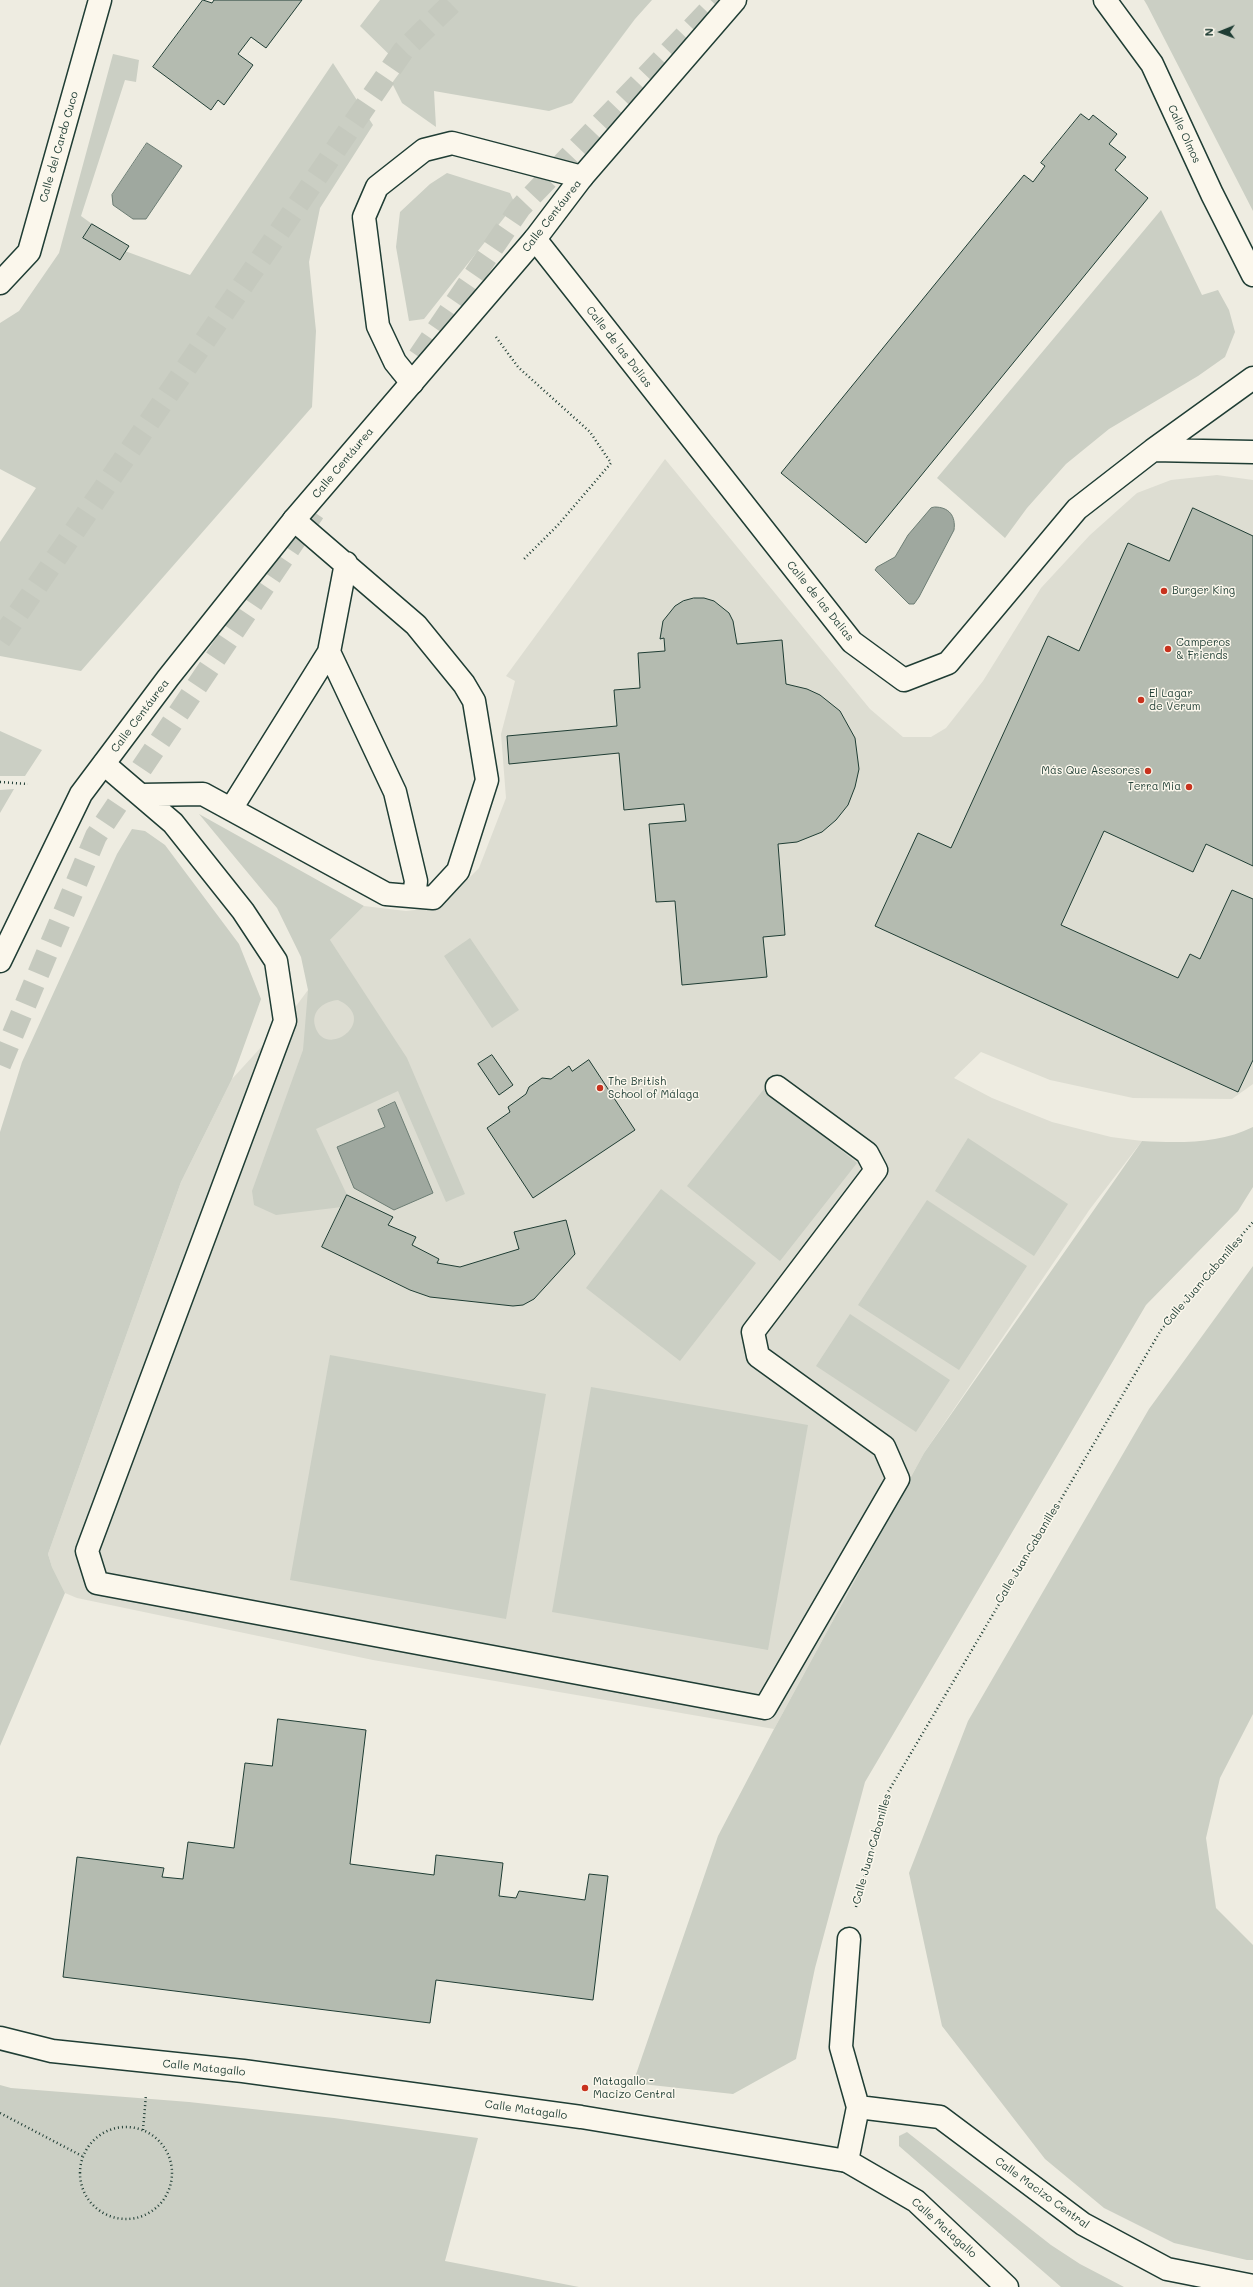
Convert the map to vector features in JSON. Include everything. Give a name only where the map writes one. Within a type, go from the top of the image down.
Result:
[{"type":"street","name":"Calle del Cardo Cuco","points":[[0,282],[29,252],[100,0]]},
{"type":"street","name":"Calle Centáurea","points":[[0,960],[81,794],[168,678],[294,520],[535,239],[582,177],[735,0]]},
{"type":"street","name":"Calle Olmos","points":[[1105,0],[1152,64],[1212,194],[1253,275]]},
{"type":"street","points":[[412,383],[395,362],[378,326],[364,217],[377,187],[424,150],[452,143],[582,177]]},
{"type":"street","name":"Calle de las Dalias","points":[[535,239],[852,642],[904,680],[948,663],[1077,509],[1153,450],[1253,378]]},
{"type":"street","points":[[1153,450],[1253,452]]},
{"type":"street","points":[[141,795],[203,794],[386,894],[433,898],[458,871],[487,780],[474,701],[464,684],[416,625],[346,563],[294,520]]},
{"type":"street","points":[[231,809],[329,652],[346,563]]},
{"type":"street","points":[[329,652],[395,792],[416,881],[414,896]]},
{"type":"street","points":[[104,764],[173,823],[243,911],[276,961],[285,1021],[87,1551],[97,1583],[765,1708],[898,1479],[884,1446],[758,1356],[753,1332],[876,1170],[867,1153],[777,1087]]},
{"type":"street","points":[[847,2161],[858,2107],[841,2047],[849,1939]]},
{"type":"street","name":"Calle Matagallo","points":[[0,2038],[52,2052],[242,2072],[581,2117],[847,2161],[916,2201],[1007,2287]]},
{"type":"street","name":"Calle Macizo Central","points":[[858,2107],[940,2117],[1083,2224],[1167,2269],[1253,2286]]},
{"type":"path","points":[[475,309],[518,367],[590,432],[611,463],[587,493],[523,560]]},
{"type":"path","points":[[0,782],[28,784]]},
{"type":"path","name":"Calle Juan Cabanilles","points":[[854,1912],[888,1792],[1161,1330],[1253,1222]]},
{"type":"path","points":[[0,2113],[82,2156]]},
{"type":"path","points":[[129,2127],[143,2130],[156,2138],[166,2150],[172,2165],[172,2180],[167,2196],[157,2208],[144,2216],[129,2220],[113,2218],[99,2212],[88,2200],[81,2186],[79,2170],[82,2156],[90,2144],[108,2131],[129,2127]]},
{"type":"shaded area","points":[[380,0],[652,0],[635,19],[572,103],[549,111],[434,91],[436,127],[402,103],[392,83],[403,68],[360,26]]},
{"type":"shaded area","points":[[1144,0],[1253,0],[1253,211],[1147,5]]},
{"type":"shaded area","points":[[113,54],[139,60],[136,82],[125,80],[81,216],[92,224],[84,239],[120,260],[125,251],[190,275],[333,63],[373,125],[320,208],[309,262],[316,331],[312,407],[81,671],[0,656],[0,542],[36,488],[0,469],[0,323],[19,311],[59,253]]},
{"type":"shaded area","points":[[147,143],[182,166],[146,219],[133,219],[113,205],[112,195]]},
{"type":"shaded area","points":[[447,173],[510,193],[515,204],[424,319],[409,321],[396,247],[400,212],[430,184]]},
{"type":"shaded area","points":[[1161,210],[1202,295],[1218,290],[1229,310],[1235,332],[1225,357],[1198,376],[1109,429],[1066,464],[1027,508],[1005,538],[937,478]]},
{"type":"shaded area","name":"The British School of Málaga","points":[[665,459],[870,709],[903,737],[931,737],[946,728],[983,681],[1041,588],[1090,535],[1137,493],[1171,480],[1217,475],[1253,480],[1253,1084],[1232,1099],[1133,1098],[1050,1080],[981,1052],[954,1078],[992,1098],[1052,1122],[1111,1137],[1142,1141],[1090,1209],[924,1453],[774,1729],[373,1660],[77,1598],[65,1593],[52,1567],[48,1554],[181,1182],[232,1079],[285,1021],[308,990],[330,940],[364,906],[406,911],[440,907],[479,868],[506,798],[501,734],[515,681],[506,676]]},
{"type":"shaded area","points":[[940,507],[950,513],[954,520],[954,530],[919,597],[914,604],[909,604],[875,570],[877,567],[895,557],[908,535],[931,508]]},
{"type":"shaded area","points":[[0,731],[42,750],[25,776],[0,776]]},
{"type":"shaded area","points":[[14,789],[0,813],[0,790]]},
{"type":"shaded area","points":[[199,814],[364,906],[330,940],[407,1058],[465,1194],[446,1202],[398,1091],[316,1129],[347,1195],[342,1207],[276,1215],[254,1205],[252,1191],[303,1050],[308,990],[301,957],[277,908]],"holes":[[[338,1000],[350,1008],[354,1017],[352,1026],[346,1034],[329,1040],[321,1036],[315,1026],[314,1020],[320,1007],[328,1002]]]},
{"type":"shaded area","points":[[132,829],[145,831],[165,845],[239,944],[261,999],[232,1079],[181,1182],[48,1554],[52,1567],[65,1593],[0,1746],[0,1132],[22,1062],[117,854]]},
{"type":"shaded area","points":[[470,938],[519,1010],[492,1028],[444,956]]},
{"type":"shaded area","points":[[764,1089],[857,1163],[780,1261],[687,1186]]},
{"type":"shaded area","points":[[395,1102],[433,1193],[394,1210],[354,1188],[337,1147],[385,1127],[378,1110]]},
{"type":"shaded area","points":[[1253,1127],[1253,1187],[1238,1211],[1146,1305],[865,1782],[815,1968],[796,2059],[733,2094],[633,2083],[718,1836],[774,1729],[924,1453],[1142,1141],[1199,1141],[1227,1137]]},
{"type":"shaded area","points":[[968,1138],[1068,1204],[1034,1256],[935,1191]]},
{"type":"shaded area","points":[[661,1189],[756,1263],[680,1361],[586,1288]]},
{"type":"shaded area","points":[[927,1200],[1027,1266],[959,1370],[858,1305]]},
{"type":"shaded area","points":[[1253,1266],[1253,1714],[1220,1778],[1206,1838],[1216,1908],[1253,1945],[1253,2260],[1247,2260],[1174,2243],[1104,2208],[1045,2159],[942,2026],[909,1873],[968,1721],[1149,1409]]},
{"type":"shaded area","points":[[850,1314],[950,1380],[916,1432],[816,1366]]},
{"type":"shaded area","points":[[330,1355],[546,1394],[506,1619],[290,1580]]},
{"type":"shaded area","points":[[591,1387],[808,1425],[768,1650],[552,1612]]},
{"type":"shaded area","points":[[0,2085],[11,2088],[189,2102],[334,2118],[478,2138],[445,2261],[579,2287],[0,2287]]},
{"type":"shaded area","points":[[907,2132],[1051,2245],[1080,2264],[1124,2287],[1061,2287],[899,2146],[899,2136]]},
{"type":"building","points":[[203,0],[212,3],[214,0],[302,0],[266,48],[251,37],[238,54],[253,65],[224,105],[218,100],[211,110],[153,67]]},
{"type":"building","points":[[1081,114],[1089,120],[1093,115],[1117,134],[1109,144],[1126,157],[1115,170],[1148,198],[866,543],[781,473],[1024,175],[1033,182],[1045,166],[1041,163]]},
{"type":"building","points":[[92,224],[129,246],[120,260],[83,238]]},
{"type":"building","points":[[1193,508],[1253,536],[1253,866],[1206,844],[1193,872],[1104,831],[1061,925],[1178,978],[1190,954],[1200,959],[1232,890],[1253,899],[1253,1060],[1238,1092],[875,926],[918,833],[951,848],[1048,636],[1079,651],[1128,543],[1169,561]]},
{"type":"building","points":[[694,598],[704,598],[714,601],[729,613],[733,621],[737,644],[782,640],[786,684],[807,689],[820,695],[840,711],[855,738],[859,769],[855,787],[848,805],[836,820],[822,832],[797,842],[778,844],[785,935],[763,937],[767,977],[682,985],[675,901],[656,902],[649,824],[686,821],[684,804],[624,810],[619,753],[509,764],[507,736],[617,726],[614,690],[640,688],[638,653],[665,651],[664,638],[660,639],[663,621],[675,606],[683,601]]},
{"type":"building","points":[[492,1055],[513,1085],[499,1095],[478,1064]]},
{"type":"building","points":[[589,1060],[635,1130],[533,1198],[487,1128],[510,1112],[508,1107],[526,1094],[529,1087],[542,1078],[551,1079],[569,1066],[572,1071]]},
{"type":"building","points":[[347,1195],[393,1217],[388,1225],[416,1237],[412,1245],[439,1259],[437,1263],[460,1267],[519,1249],[514,1232],[566,1220],[575,1254],[534,1299],[523,1305],[513,1306],[430,1297],[410,1290],[322,1247]]},
{"type":"building","points":[[278,1719],[366,1730],[350,1864],[434,1875],[436,1855],[503,1863],[499,1896],[516,1898],[519,1891],[585,1900],[589,1874],[608,1876],[593,2000],[436,1980],[430,2023],[63,1977],[77,1857],[164,1868],[162,1877],[183,1879],[188,1842],[234,1848],[245,1763],[272,1766]]},
{"type":"tunnel","points":[[0,640],[403,51],[455,0]]},
{"type":"tunnel","points":[[400,384],[520,208],[719,0]]},
{"type":"tunnel","points":[[0,1065],[96,836],[314,512]]},
{"type":"place","name":"Burger King","points":[[1164,591]]},
{"type":"place","name":"Camperos & Friends","points":[[1168,649]]},
{"type":"place","name":"El Lagar de Verum","points":[[1141,700]]},
{"type":"place","name":"Más Que Asesores","points":[[1148,771]]},
{"type":"place","name":"Terra Mia","points":[[1189,787]]},
{"type":"place","name":"The British School of Málaga","points":[[600,1088]]},
{"type":"place","name":"Matagallo - Macizo Central","points":[[585,2088]]}]
